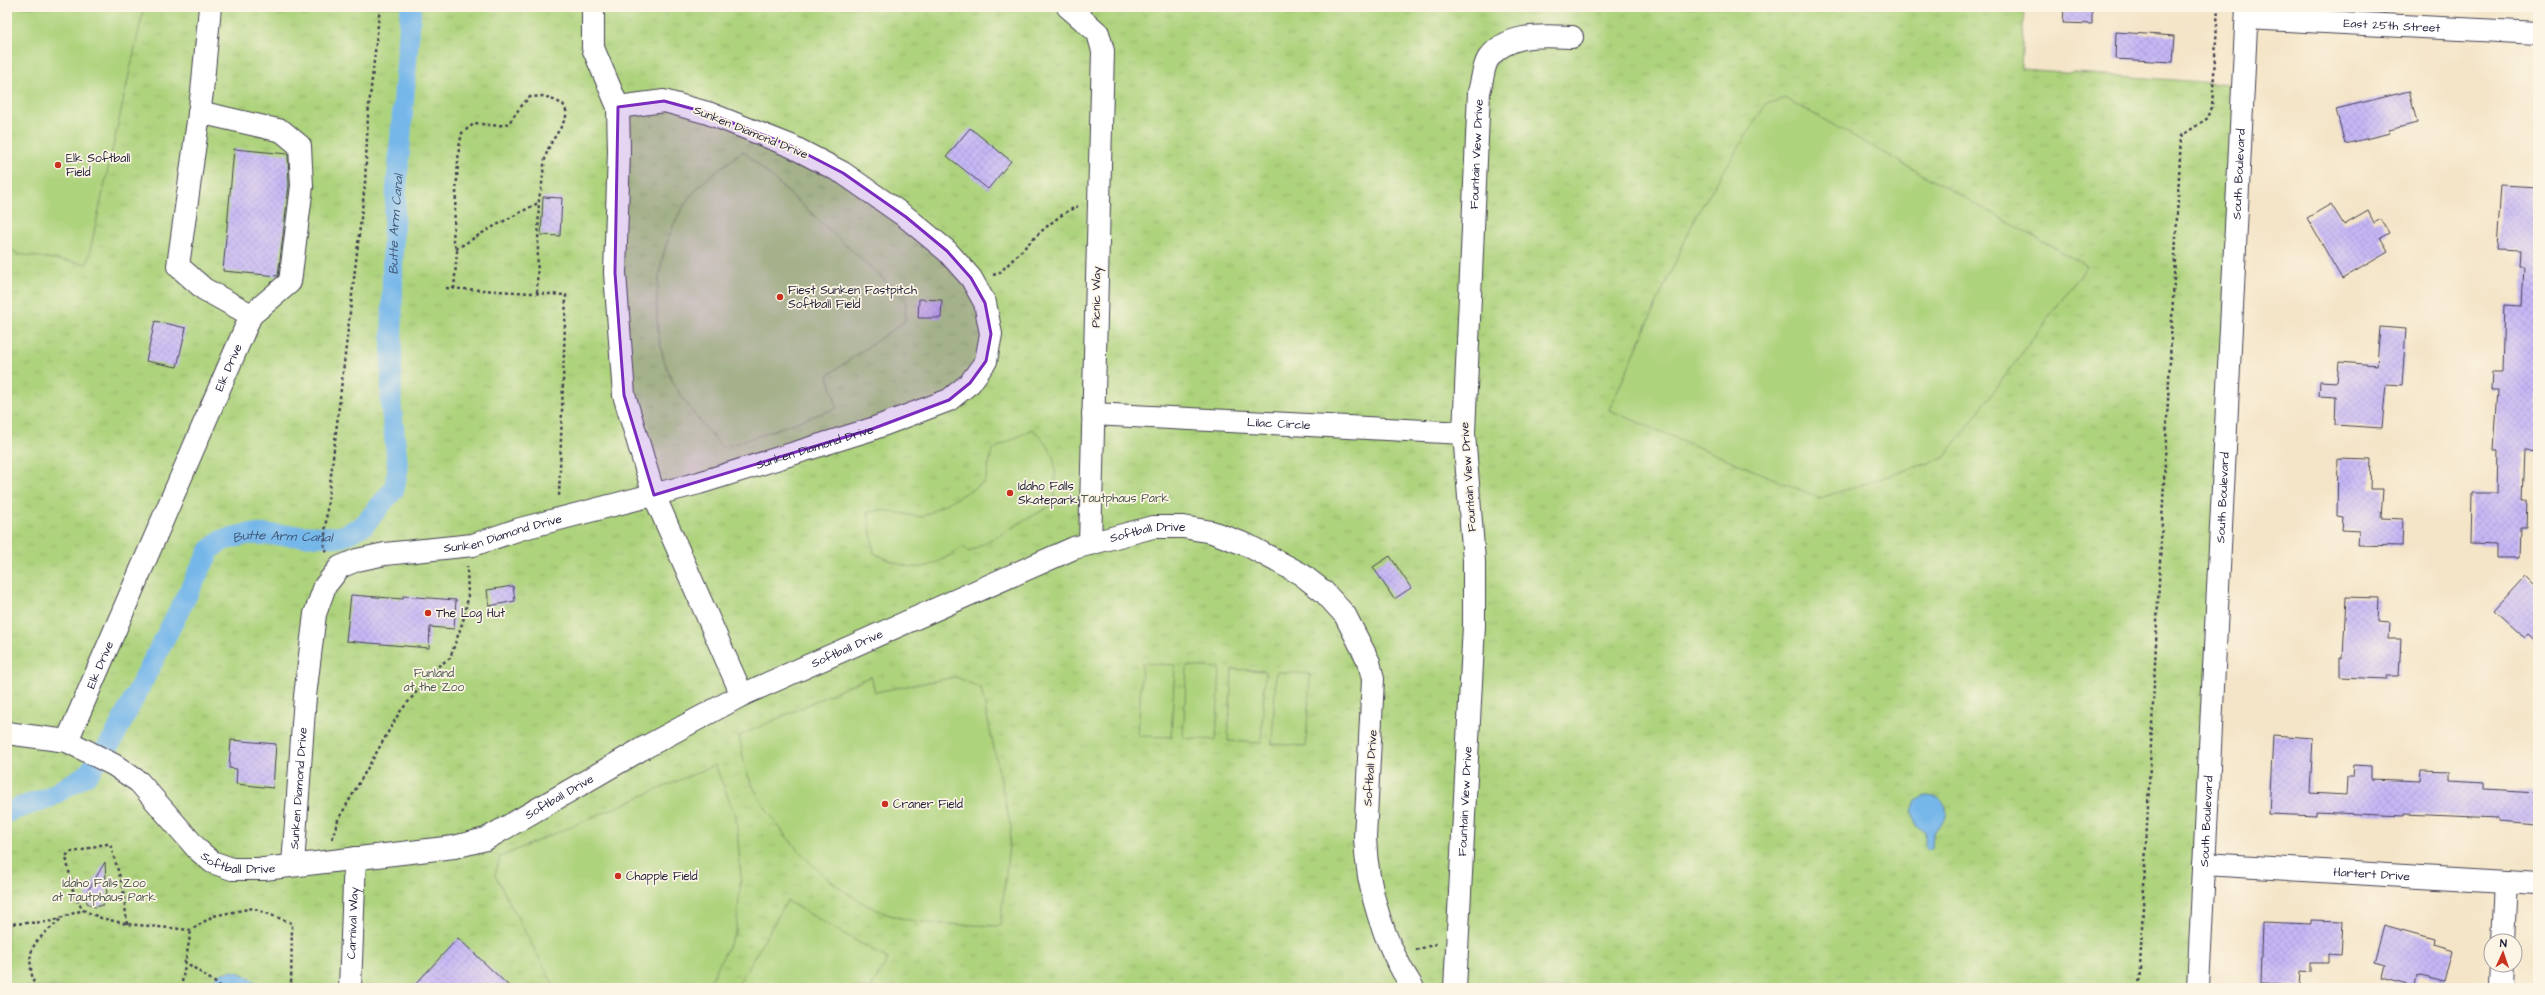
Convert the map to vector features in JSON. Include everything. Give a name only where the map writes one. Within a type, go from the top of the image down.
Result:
[{"type":"street","points":[[199,112],[282,132],[300,146],[302,186],[290,282],[251,315],[204,289],[178,266],[199,112],[210,7]]},
{"type":"street","points":[[593,7],[593,48],[618,107],[619,151],[615,273],[624,395],[654,495],[742,696]]},
{"type":"street","name":"Picnic Way","points":[[1068,7],[1098,33],[1103,51],[1090,544]]},
{"type":"street","name":"East 25th Street","points":[[2247,13],[2538,33]]},
{"type":"street","name":"South Boulevard","points":[[2198,988],[2247,13]]},
{"type":"street","name":"Fountain View Drive","points":[[1455,988],[1474,625],[1474,561],[1464,433],[1479,92],[1488,60],[1504,43],[1536,35],[1572,37]]},
{"type":"street","name":"Sunken Diamond Drive","points":[[293,865],[305,696],[315,614],[325,586],[340,567],[357,560],[385,554],[466,546],[654,495],[872,430],[950,400],[970,384],[986,361],[991,334],[985,303],[974,284],[947,251],[906,217],[843,173],[791,146],[708,113],[664,101],[618,107]]},
{"type":"street","name":"Elk Drive","points":[[67,741],[251,315]]},
{"type":"street","name":"Lilac Circle","points":[[1093,414],[1464,433]]},
{"type":"street","name":"Softball Drive","points":[[7,733],[67,741],[87,749],[114,765],[139,782],[198,850],[212,862],[232,869],[249,870],[355,858],[429,852],[486,839],[640,750],[742,696],[1074,548],[1153,527],[1183,527],[1212,532],[1247,545],[1300,574],[1324,592],[1345,614],[1369,662],[1374,679],[1365,838],[1366,865],[1372,893],[1389,942],[1413,988]]},
{"type":"street","name":"Carnival Way","points":[[350,988],[355,858]]},
{"type":"street","name":"Hartert Drive","points":[[2204,864],[2538,884]]},
{"type":"street","points":[[2503,933],[2506,882]]},
{"type":"street","points":[[2501,988],[2502,973]]},
{"type":"path","points":[[324,549],[325,526],[364,184],[368,114],[380,7]]},
{"type":"path","points":[[2139,988],[2181,136],[2208,118],[2212,107],[2218,7]]},
{"type":"path","points":[[454,288],[456,249],[453,241],[459,147],[462,133],[475,123],[500,126],[510,123],[526,100],[530,97],[538,96],[563,104],[567,113],[565,123],[547,152],[539,203],[537,294]]},
{"type":"path","points":[[974,284],[999,273],[1045,228],[1066,212],[1099,197]]},
{"type":"path","points":[[456,249],[489,229],[539,203]]},
{"type":"path","points":[[446,288],[566,295],[558,520]]},
{"type":"path","points":[[332,839],[338,820],[399,713],[437,667],[450,658],[463,622],[468,598],[466,546]]},
{"type":"path","points":[[127,924],[122,887],[110,844],[99,844],[83,852],[69,852],[66,857],[74,895],[83,910],[102,918],[127,924],[191,930],[213,916],[253,908],[292,923],[291,988]]},
{"type":"path","points":[[7,951],[7,924],[48,922],[83,910]]},
{"type":"path","points":[[32,988],[34,984],[29,965],[33,943],[63,917]]},
{"type":"path","points":[[181,988],[184,961],[191,930]]},
{"type":"path","points":[[1398,959],[1428,945],[1457,945]]},
{"type":"path","points":[[184,961],[223,988]]},
{"type":"path","points":[[7,985],[17,988]]},
{"type":"highlighted area","points":[[664,101],[708,113],[791,146],[843,173],[906,217],[947,251],[971,278],[985,303],[991,334],[986,361],[970,383],[949,400],[872,429],[654,495],[624,395],[615,273],[618,107]]},
{"type":"green space","name":"Tautphaus Park","points":[[7,7],[2024,7],[2021,69],[2244,85],[2198,988],[7,988]]},
{"type":"green space","name":"Elk Softball Field","points":[[7,7],[144,7],[87,264],[18,254],[7,247]]},
{"type":"green space","points":[[1785,98],[2087,266],[1944,458],[1820,498],[1609,410],[1697,214],[1766,104]]},
{"type":"green space","name":"Fiest Sunken Fastpitch Softball Field","points":[[743,151],[906,300],[905,321],[828,375],[837,408],[723,448],[689,407],[672,380],[664,360],[659,338],[657,292],[660,269],[666,247],[673,226],[683,207],[695,190]]},
{"type":"green space","name":"Idaho Falls Skatepark","points":[[1032,429],[1048,446],[1052,454],[1055,472],[1054,504],[969,552],[963,547],[929,565],[911,567],[889,560],[874,553],[868,512],[881,510],[922,517],[985,482],[992,450]]},
{"type":"green space","points":[[1142,663],[1175,665],[1171,737],[1138,736]]},
{"type":"green space","points":[[1187,666],[1220,668],[1216,740],[1183,738]]},
{"type":"green space","points":[[1232,669],[1265,671],[1261,743],[1228,741]]},
{"type":"green space","points":[[1276,672],[1310,674],[1306,746],[1272,744]]},
{"type":"green space","name":"Craner Field","points":[[871,676],[875,692],[956,677],[981,688],[1011,828],[1000,926],[937,924],[912,921],[877,910],[854,898],[812,864],[793,844],[761,801],[750,780],[739,736]]},
{"type":"green space","name":"Chapple Field","points":[[715,765],[736,817],[741,877],[736,931],[707,988],[555,988],[495,875],[500,857]]},
{"type":"green space","points":[[787,901],[888,959],[871,988],[736,988]]},
{"type":"water","points":[[1926,796],[1934,797],[1940,800],[1944,804],[1946,810],[1944,822],[1933,832],[1932,848],[1927,850],[1925,847],[1925,831],[1916,826],[1912,811],[1916,801]]},
{"type":"water","points":[[233,971],[248,977],[259,988],[212,988],[218,975]]},
{"type":"building","points":[[2064,7],[2092,7],[2092,24],[2063,23]]},
{"type":"building","points":[[2116,32],[2175,36],[2173,62],[2115,59]]},
{"type":"building","points":[[2409,91],[2417,123],[2389,130],[2390,133],[2345,144],[2336,109]]},
{"type":"building","points":[[970,128],[1011,161],[988,189],[947,156]]},
{"type":"building","points":[[234,149],[288,154],[289,186],[278,276],[223,271]]},
{"type":"building","points":[[2501,185],[2538,187],[2538,452],[2524,451],[2522,500],[2527,500],[2526,527],[2520,527],[2519,558],[2496,558],[2496,545],[2471,544],[2472,493],[2497,493],[2498,450],[2494,450],[2498,390],[2491,390],[2492,372],[2502,372],[2504,305],[2522,306],[2524,266],[2519,266],[2520,250],[2497,249]]},
{"type":"building","points":[[543,197],[562,198],[560,236],[541,235]]},
{"type":"building","points":[[2331,204],[2344,225],[2368,211],[2374,223],[2381,219],[2389,233],[2380,238],[2388,252],[2342,279],[2307,218]]},
{"type":"building","points":[[919,299],[942,300],[941,318],[918,318]]},
{"type":"building","points":[[155,321],[186,328],[177,367],[146,361]]},
{"type":"building","points":[[2380,327],[2406,329],[2402,385],[2386,384],[2382,428],[2335,425],[2336,397],[2319,396],[2320,381],[2337,382],[2339,362],[2377,365]]},
{"type":"building","points":[[2338,459],[2371,460],[2370,489],[2383,489],[2381,518],[2403,519],[2402,546],[2358,545],[2359,531],[2342,530],[2343,517],[2337,516]]},
{"type":"building","points":[[1390,556],[1411,588],[1394,599],[1373,567]]},
{"type":"building","points":[[2526,575],[2538,587],[2538,642],[2529,634],[2525,638],[2494,610]]},
{"type":"building","points":[[513,586],[515,601],[489,606],[487,590]]},
{"type":"building","points":[[351,595],[403,599],[403,596],[456,600],[454,629],[430,627],[429,648],[346,641]]},
{"type":"building","points":[[2346,597],[2379,598],[2378,622],[2390,623],[2389,639],[2401,639],[2399,676],[2387,676],[2387,679],[2340,677],[2340,657],[2343,658]]},
{"type":"building","points":[[2273,735],[2313,738],[2310,793],[2346,795],[2347,777],[2353,777],[2354,765],[2371,766],[2371,779],[2420,781],[2421,770],[2450,771],[2450,780],[2484,782],[2484,789],[2538,792],[2538,824],[2499,821],[2499,818],[2404,814],[2404,816],[2316,812],[2316,816],[2269,814]]},
{"type":"building","points":[[231,740],[276,744],[273,788],[236,784],[237,769],[229,768]]},
{"type":"building","points":[[105,862],[107,898],[103,905],[95,907],[87,903],[86,894]]},
{"type":"building","points":[[2311,920],[2343,921],[2341,955],[2328,954],[2328,963],[2311,963],[2311,972],[2301,971],[2300,986],[2260,984],[2262,922],[2311,924]]},
{"type":"building","points":[[2384,925],[2434,939],[2433,945],[2453,951],[2445,982],[2418,975],[2416,987],[2382,978],[2385,965],[2374,962]]},
{"type":"building","points":[[458,938],[511,988],[412,988]]},
{"type":"waterway","name":"Butte Arm Canal","points":[[7,812],[48,798],[88,774],[113,739],[210,550],[220,541],[247,534],[341,537],[364,525],[394,489],[398,469],[391,405],[393,233],[411,7]]},
{"type":"place","name":"Elk Softball Field","points":[[58,165]]},
{"type":"place","name":"Fiest Sunken Fastpitch Softball Field","points":[[780,297]]},
{"type":"place","name":"Idaho Falls Skatepark","points":[[1010,493]]},
{"type":"place","name":"The Log Hut","points":[[428,613]]},
{"type":"place","name":"Craner Field","points":[[885,804]]},
{"type":"place","name":"Chapple Field","points":[[618,876]]},
{"type":"park label","name":"Funland at the Zoo","points":[[434,680]]},
{"type":"park label","name":"Idaho Falls Zoo at Tautphaus Park","points":[[104,890]]}]
